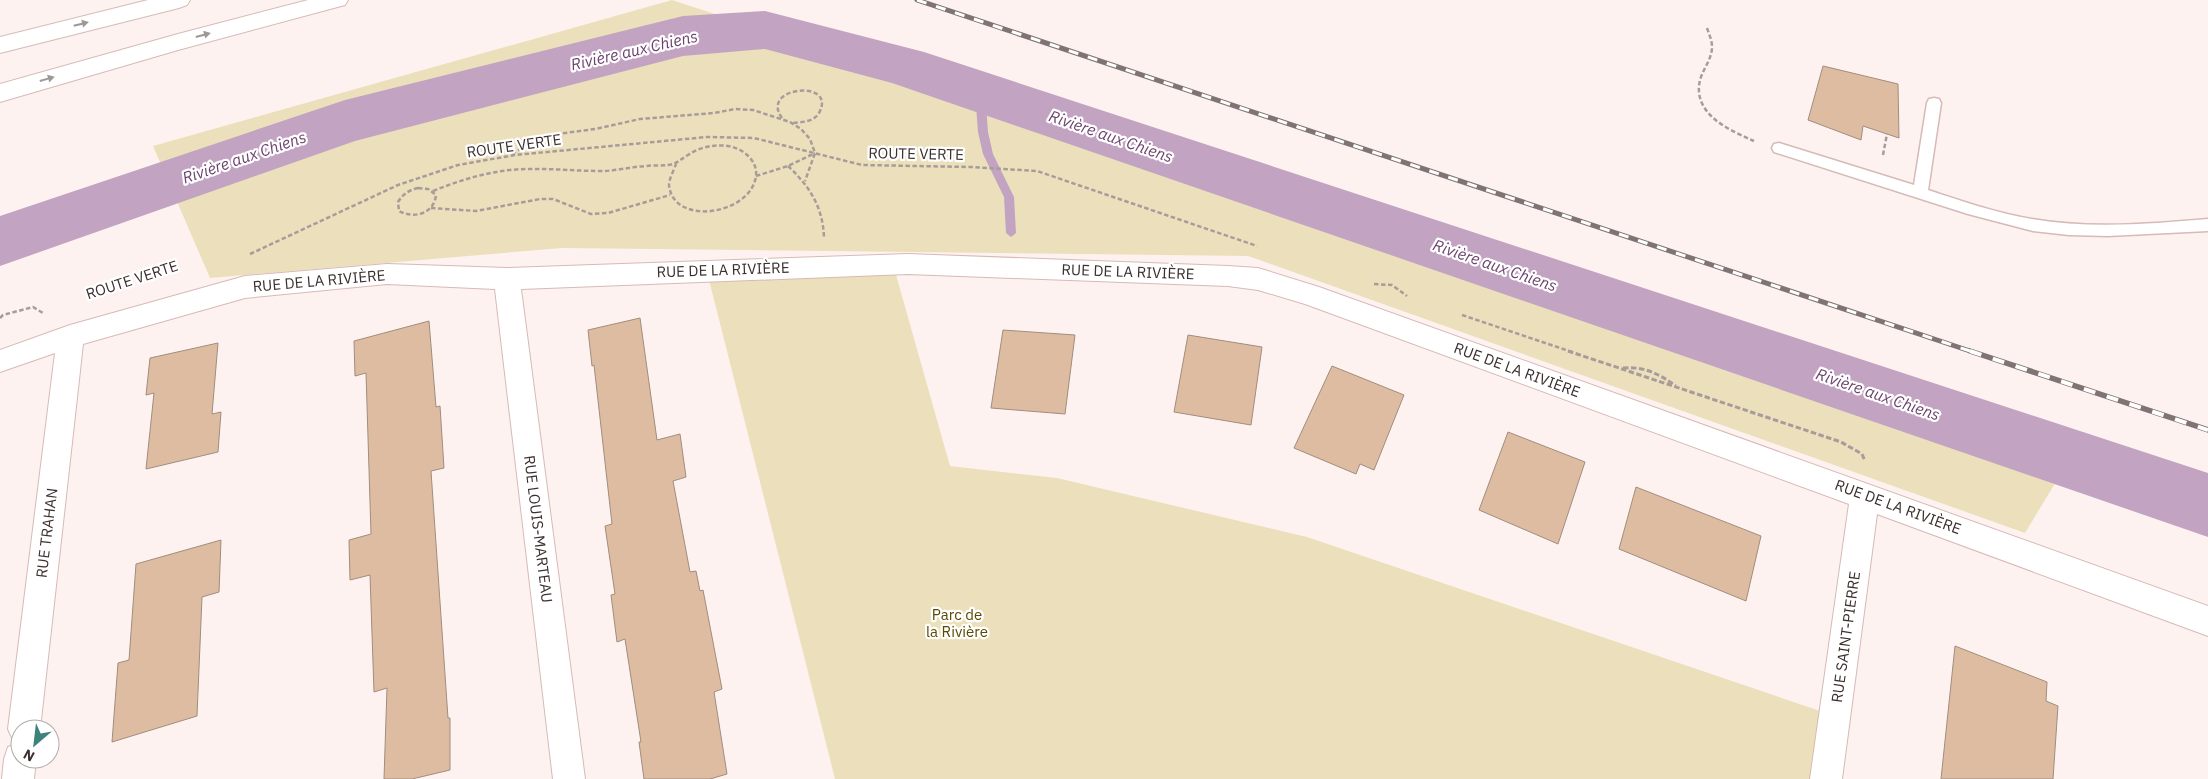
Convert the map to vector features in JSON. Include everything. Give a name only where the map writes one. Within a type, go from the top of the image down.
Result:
[{"type":"main road","points":[[0,45],[179,0]]},
{"type":"main road","points":[[0,92],[159,47],[337,0]]},
{"type":"main road","name":"RUE DE LA RIVIÈRE","points":[[0,361],[70,336],[245,287],[387,274],[506,279],[908,264],[1228,276],[1258,279],[1310,295],[2208,621]]},
{"type":"main road","name":"RUE LOUIS-MARTEAU","points":[[506,279],[569,779]]},
{"type":"main road","name":"RUE TRAHAN","points":[[25,719],[70,336]]},
{"type":"main road","name":"RUE SAINT-PIERRE","points":[[1826,779],[1865,495]]},
{"type":"lane","points":[[1920,193],[1934,103]]},
{"type":"lane","points":[[1779,148],[2010,220],[2048,227],[2092,230],[2208,225]]},
{"type":"path","points":[[1707,28],[1712,48],[1701,77],[1699,95],[1704,106],[1712,118],[1722,126],[1753,140],[1779,148]]},
{"type":"path","points":[[783,119],[778,114],[778,103],[784,95],[794,91],[813,91],[822,98],[823,105],[821,111],[814,119],[806,122],[790,122]]},
{"type":"path","points":[[511,155],[542,136],[595,129],[640,119],[714,113],[735,109],[753,110],[790,122],[801,129],[810,139],[815,153],[805,182]]},
{"type":"path","name":"ROUTE VERTE","points":[[242,257],[398,185],[458,165],[511,155],[707,137],[754,138],[862,164],[1002,169]]},
{"type":"path","points":[[713,146],[728,146],[741,150],[751,158],[756,168],[756,176],[751,190],[742,200],[728,208],[714,212],[687,210],[670,195],[668,185],[670,174],[676,164],[698,150],[713,146]]},
{"type":"path","points":[[756,176],[788,166],[815,153]]},
{"type":"path","points":[[433,191],[436,199],[431,208],[420,215],[408,216],[399,211],[398,202],[411,190],[423,188],[433,191],[463,179],[511,169],[615,171],[645,166],[676,164]]},
{"type":"path","points":[[788,166],[805,182],[816,199],[824,219],[823,266]]},
{"type":"path","points":[[431,208],[476,211],[493,210],[540,198],[553,199],[591,214],[608,213],[670,195]]},
{"type":"path","points":[[1372,285],[1384,282],[1399,287],[1408,297]]},
{"type":"path","points":[[0,318],[3,315],[33,307],[46,314]]},
{"type":"path","points":[[1622,368],[1635,366],[1659,373],[1678,388]]},
{"type":"green space","points":[[672,0],[2071,457],[2025,533],[1248,256],[562,248],[210,278],[153,146]]},
{"type":"green space","name":"Parc de la Rivière","points":[[891,257],[950,466],[1057,478],[1307,537],[1835,716],[1826,779],[835,779],[705,264]]},
{"type":"building","points":[[1823,66],[1898,84],[1899,138],[1863,126],[1861,140],[1808,120]]},
{"type":"building","points":[[640,318],[657,440],[680,434],[686,477],[673,481],[690,572],[696,571],[700,591],[703,590],[722,689],[714,692],[727,774],[710,779],[644,779],[639,742],[641,742],[625,639],[617,642],[611,595],[615,594],[605,526],[612,524],[594,365],[592,366],[588,330]]},
{"type":"building","points":[[429,321],[436,407],[440,406],[444,468],[431,471],[448,718],[450,718],[450,770],[412,779],[384,779],[387,688],[374,692],[370,575],[350,580],[349,540],[371,534],[366,373],[355,376],[354,341]]},
{"type":"building","points":[[1003,330],[1075,335],[1065,414],[991,408]]},
{"type":"building","points":[[1188,335],[1262,347],[1251,425],[1174,412]]},
{"type":"building","points":[[218,343],[212,414],[221,412],[218,452],[146,469],[154,393],[146,395],[150,358]]},
{"type":"building","points":[[1332,366],[1404,395],[1374,470],[1360,464],[1356,474],[1294,448]]},
{"type":"building","points":[[1508,432],[1585,462],[1558,544],[1479,510]]},
{"type":"building","points":[[1636,487],[1761,536],[1746,601],[1619,549]]},
{"type":"building","points":[[221,540],[219,592],[202,597],[197,716],[112,742],[118,663],[129,660],[136,564]]},
{"type":"building","points":[[1955,646],[2047,682],[2046,701],[2058,706],[2053,779],[1941,779]]},
{"type":"waterway","name":"Rivière aux Chiens","points":[[0,241],[345,122],[683,36],[765,30],[904,66],[2208,505]]},
{"type":"waterway","points":[[980,92],[983,132],[988,154],[1009,197],[1011,233]]},
{"type":"railway","points":[[917,0],[1970,351]]},
{"type":"railway","points":[[1970,351],[2208,430]]}]
